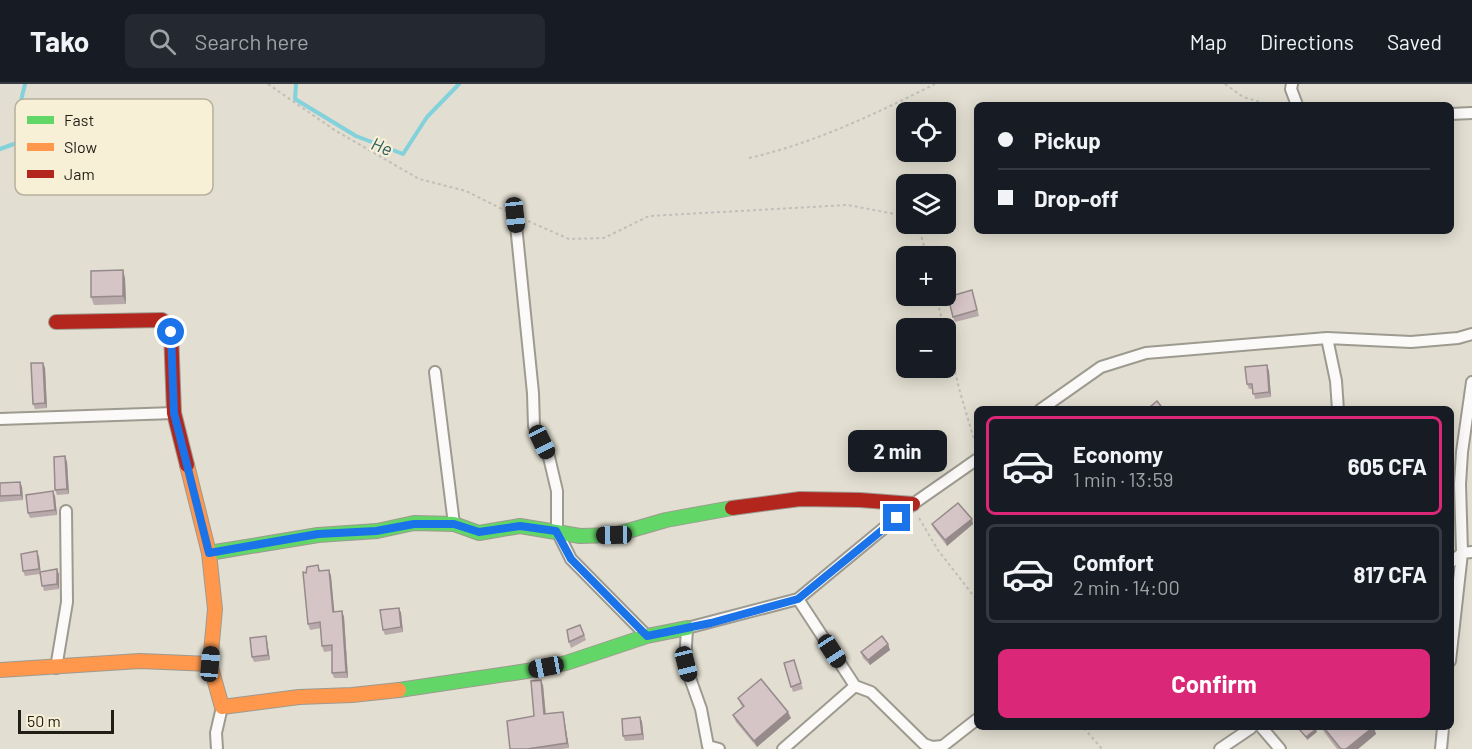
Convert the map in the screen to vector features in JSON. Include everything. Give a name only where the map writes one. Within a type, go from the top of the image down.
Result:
[{"type":"street","points":[[1292,84],[1296,102]]},
{"type":"street","points":[[1454,114],[1472,112]]},
{"type":"street","points":[[515,215],[533,393],[534,426],[549,457],[557,491],[556,531],[571,559],[647,636]]},
{"type":"street","points":[[56,322],[162,320],[168,324],[171,332],[174,413],[209,553],[214,609],[210,664],[222,708],[216,733],[217,749]]},
{"type":"street","points":[[1046,406],[1101,367],[1146,353],[1327,338],[1411,342],[1458,338],[1472,334]]},
{"type":"street","points":[[1327,338],[1338,406]]},
{"type":"street","points":[[435,372],[454,524]]},
{"type":"street","points":[[1454,636],[1467,553],[1460,484],[1472,382]]},
{"type":"street","points":[[0,419],[174,413]]},
{"type":"street","points":[[222,708],[299,697],[399,690],[527,671],[566,663],[647,636],[798,599],[913,504],[974,461]]},
{"type":"street","points":[[209,553],[318,534],[376,531],[414,524],[454,524],[479,532],[520,526],[580,536],[614,535],[696,514],[800,499],[913,504]]},
{"type":"street","points":[[56,668],[67,602],[66,511]]},
{"type":"street","points":[[1454,561],[1467,553]]},
{"type":"street","points":[[798,599],[855,686],[871,692],[924,744],[941,748],[974,722]]},
{"type":"street","points":[[687,628],[686,664],[701,709],[710,748]]},
{"type":"street","points":[[0,670],[140,661],[210,664]]},
{"type":"street","points":[[783,749],[855,686]]},
{"type":"street","points":[[1220,749],[1248,730]]},
{"type":"street","points":[[1264,730],[1280,749]]},
{"type":"street","points":[[1441,749],[1443,730]]},
{"type":"path","points":[[268,84],[336,131],[418,179],[466,191],[569,239],[604,238],[649,216],[848,205],[896,214]]},
{"type":"path","points":[[749,158],[777,152],[854,124],[935,84]]},
{"type":"path","points":[[1225,84],[1243,97],[1260,102]]},
{"type":"path","points":[[956,375],[974,439]]},
{"type":"path","points":[[913,504],[922,526],[974,596]]},
{"type":"path","points":[[1086,730],[1102,749]]},
{"type":"building","points":[[123,270],[123,296],[91,297],[91,271]]},
{"type":"building","points":[[972,290],[977,310],[953,317],[950,306],[956,306],[956,295]]},
{"type":"building","points":[[31,363],[43,363],[45,403],[33,404]]},
{"type":"building","points":[[1267,365],[1269,392],[1253,394],[1252,384],[1247,384],[1245,367]]},
{"type":"building","points":[[1157,401],[1161,406],[1151,406]]},
{"type":"building","points":[[65,456],[67,489],[55,490],[54,457]]},
{"type":"building","points":[[20,482],[21,495],[0,496],[0,483]]},
{"type":"building","points":[[53,491],[55,510],[28,513],[26,495]]},
{"type":"building","points":[[958,503],[972,519],[945,540],[932,524]]},
{"type":"building","points":[[37,551],[39,569],[23,571],[21,554]]},
{"type":"building","points":[[318,565],[319,571],[329,570],[333,612],[342,611],[346,672],[332,673],[332,645],[322,646],[320,622],[308,624],[303,572],[306,573],[307,567]]},
{"type":"building","points":[[57,569],[57,584],[42,586],[40,572]]},
{"type":"building","points":[[399,608],[401,627],[383,630],[380,610]]},
{"type":"building","points":[[580,625],[584,635],[569,642],[567,630]]},
{"type":"building","points":[[266,636],[268,655],[252,657],[250,638]]},
{"type":"building","points":[[882,636],[888,644],[868,660],[861,652]]},
{"type":"building","points":[[794,660],[801,683],[791,687],[784,663]]},
{"type":"building","points":[[761,679],[788,712],[754,741],[733,715],[744,706],[738,698]]},
{"type":"building","points":[[541,680],[544,714],[563,712],[567,743],[510,749],[507,721],[534,716],[531,681]]},
{"type":"building","points":[[640,717],[642,734],[623,736],[622,719]]},
{"type":"building","points":[[1300,730],[1315,730],[1306,737]]},
{"type":"building","points":[[1326,730],[1370,730],[1346,749],[1341,749]]},
{"type":"waterway","name":"He","points":[[21,99],[25,84]]},
{"type":"waterway","name":"He","points":[[296,84],[295,99],[356,136],[403,154],[427,117],[459,84]]},
{"type":"waterway","name":"He","points":[[0,149],[15,144]]},
{"type":"traffic: fast","points":[[209,553],[318,535],[377,531],[414,523],[454,524],[479,533],[520,526],[580,536],[614,535],[666,520],[732,508]]},
{"type":"traffic: fast","points":[[399,690],[566,663],[647,636],[687,628]]},
{"type":"traffic: slow","points":[[187,465],[209,553],[215,609],[210,664]]},
{"type":"traffic: slow","points":[[0,670],[140,661],[210,664],[222,707],[299,697],[399,690]]},
{"type":"traffic: jam","points":[[56,322],[162,320],[168,324],[171,331],[174,413],[187,465]]},
{"type":"traffic: jam","points":[[732,508],[800,499],[913,504]]},
{"type":"route","points":[[171,332],[174,413],[209,553],[318,534],[376,531],[414,524],[454,524],[479,532],[520,526],[556,531],[571,559],[647,636],[711,623],[798,599],[897,518]]}]
